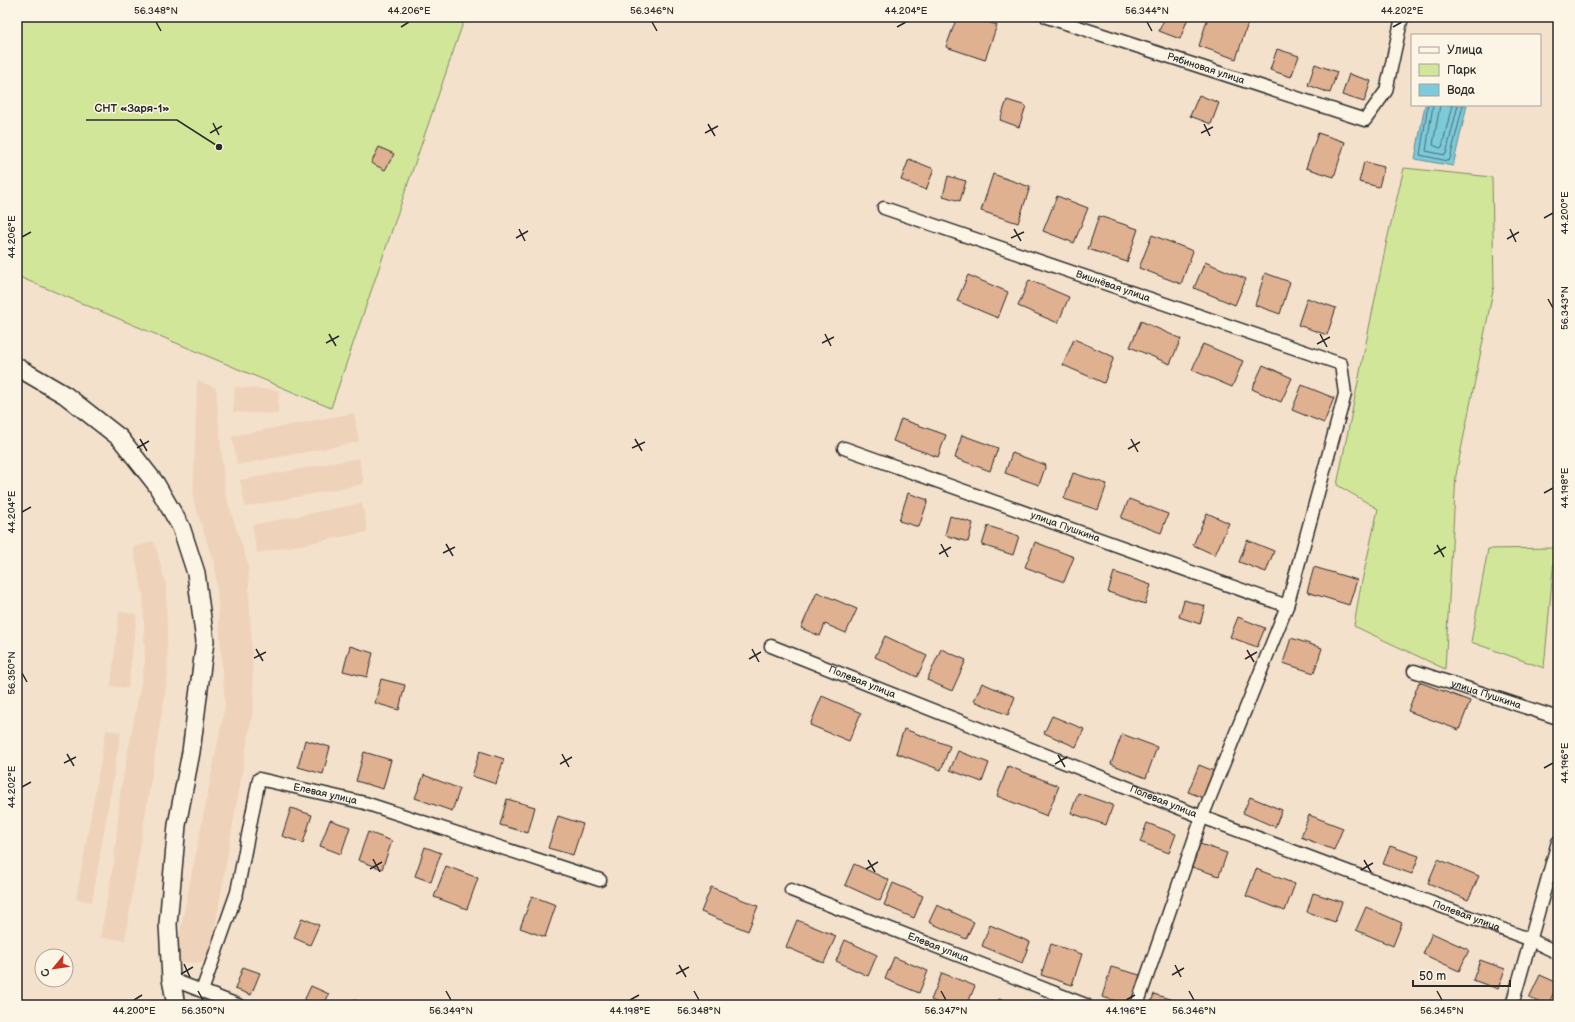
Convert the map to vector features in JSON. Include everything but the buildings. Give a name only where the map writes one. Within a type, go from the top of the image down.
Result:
[{"type":"street","name":"Рябиновая улица","points":[[1047,17],[1365,120],[1386,91],[1402,17]]},
{"type":"street","name":"Вишнёвая улица","points":[[884,208],[1341,364],[1345,394],[1287,606]]},
{"type":"street","points":[[17,367],[64,395],[120,438],[156,484],[181,527],[196,573],[205,641],[191,752],[177,825],[168,924],[171,979],[176,1005]]},
{"type":"street","name":"улица Пушкина","points":[[844,448],[1287,606]]},
{"type":"street","points":[[1137,1005],[1202,817],[1287,606]]},
{"type":"street","name":"Полевая улица","points":[[771,646],[1202,817],[1531,940],[1558,952]]},
{"type":"street","name":"улица Пушкина","points":[[1414,671],[1558,718]]},
{"type":"street","name":"Елевая улица","points":[[202,991],[237,892],[259,778],[365,803],[600,880]]},
{"type":"street","points":[[1512,1005],[1558,842]]},
{"type":"street","name":"Елевая улица","points":[[791,890],[1086,1005]]},
{"type":"street","points":[[171,979],[238,1005]]},
{"type":"shaded area","points":[[197,380],[216,388],[225,493],[248,564],[254,704],[209,962],[179,963],[179,937],[225,706],[215,567],[193,499]]},
{"type":"shaded area","points":[[235,387],[279,390],[278,414],[233,412]]},
{"type":"shaded area","points":[[354,413],[359,442],[237,465],[232,436]]},
{"type":"shaded area","points":[[359,458],[364,484],[245,507],[240,480]]},
{"type":"shaded area","points":[[362,503],[368,532],[257,553],[252,525]]},
{"type":"shaded area","points":[[154,541],[166,584],[168,675],[125,940],[100,938],[114,861],[120,794],[145,661],[143,595],[133,547]]},
{"type":"shaded area","points":[[119,612],[137,614],[128,688],[111,686]]},
{"type":"shaded area","points":[[106,730],[121,732],[92,902],[76,899]]},
{"type":"green space","points":[[17,17],[465,17],[331,408],[17,276]]},
{"type":"green space","points":[[1404,168],[1492,177],[1494,286],[1456,475],[1445,669],[1354,626],[1360,590],[1378,509],[1337,485],[1387,240]]},
{"type":"green space","points":[[1555,548],[1544,668],[1471,642],[1488,549]]},
{"type":"water","points":[[1425,106],[1467,106],[1453,166],[1415,159]]},
{"type":"place","name":"СНТ «Заря-1»","points":[[219,147]]}]
